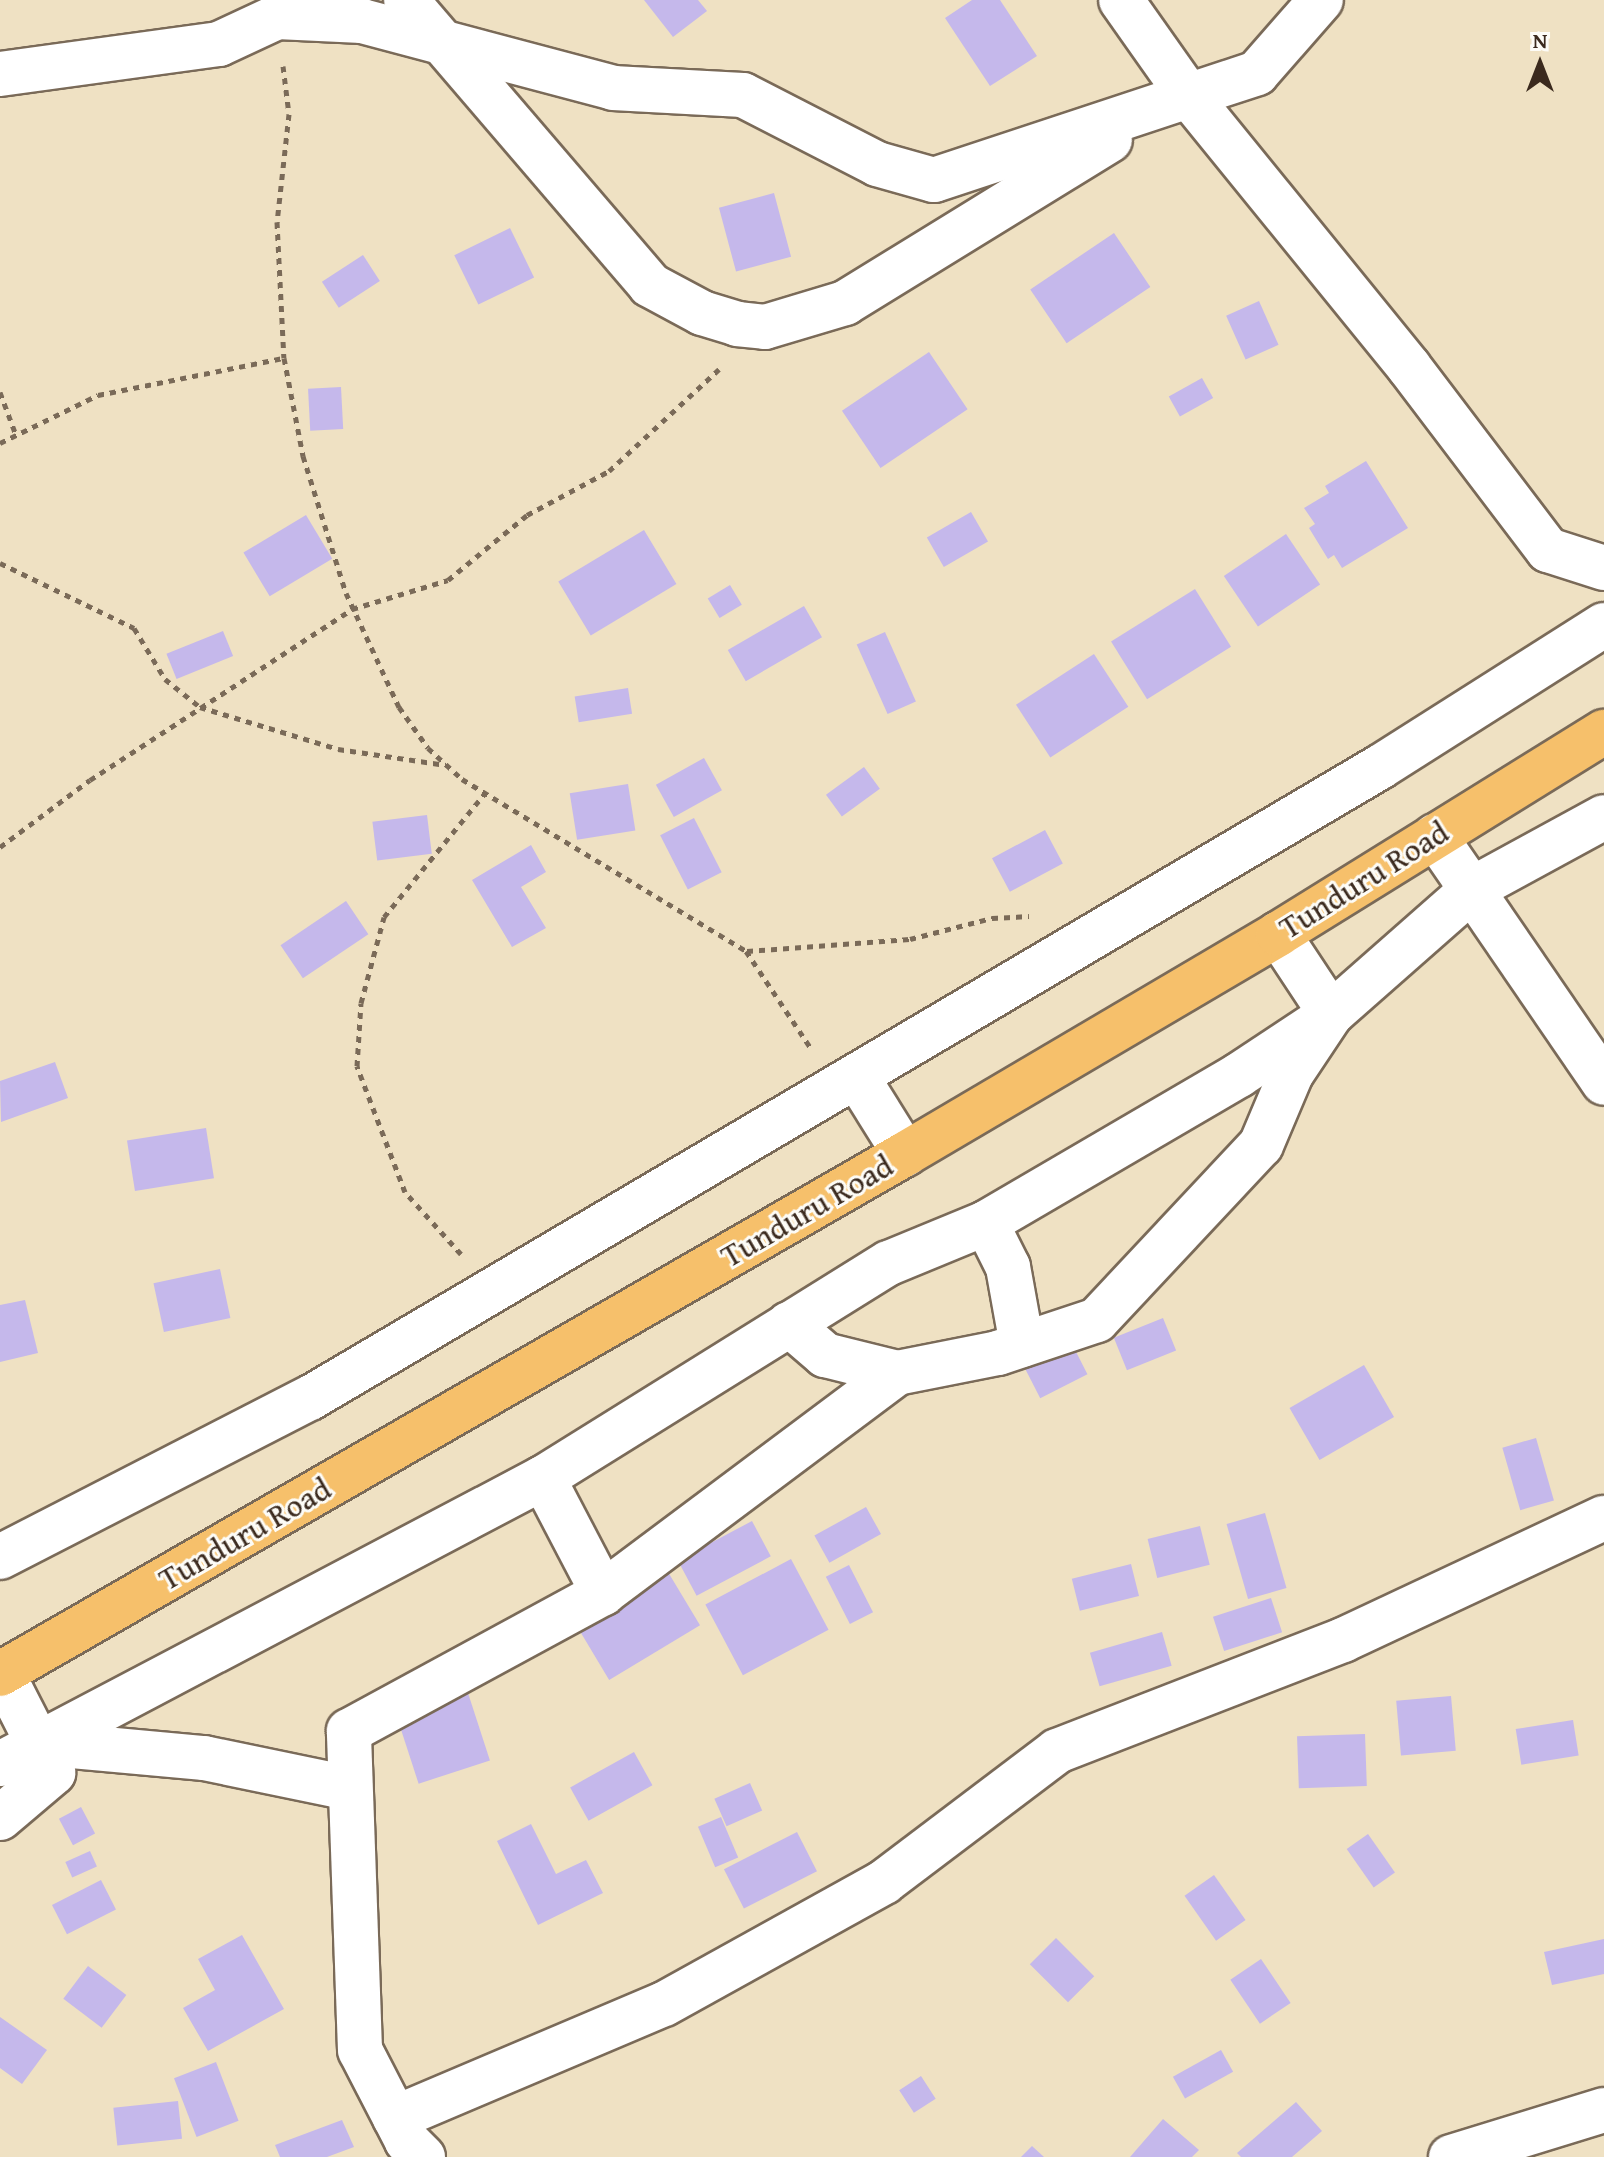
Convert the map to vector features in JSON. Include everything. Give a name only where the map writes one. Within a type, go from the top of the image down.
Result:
[{"type":"highway","name":"Tunduru Road","points":[[1,1673],[905,1154],[1278,934],[1604,732]]},
{"type":"street","points":[[406,0],[448,43],[650,285],[702,313],[765,327],[845,303],[1188,95]]},
{"type":"street","points":[[1121,0],[1188,95],[1409,367],[1548,550],[1604,568]]},
{"type":"street","points":[[0,74],[219,44],[277,17],[362,21],[613,88],[743,95],[877,164],[934,180],[1257,73],[1321,0]]},
{"type":"street","points":[[0,1557],[310,1398],[1380,767],[1604,625]]},
{"type":"street","points":[[0,1764],[543,1478],[889,1263],[986,1223],[1239,1075],[1331,1014],[1474,888],[1604,817]]},
{"type":"street","points":[[1435,836],[1474,888],[1604,1083]]},
{"type":"street","points":[[1278,934],[1331,1014]]},
{"type":"street","points":[[1331,1014],[1291,1074],[1261,1145],[1097,1320],[1022,1345],[897,1373],[603,1593],[349,1731],[360,2050],[407,2143],[856,1898],[1057,1751],[1343,1640],[1604,1518]]},
{"type":"street","points":[[848,1083],[905,1154]]},
{"type":"street","points":[[986,1223],[1008,1267],[1022,1345]]},
{"type":"street","points":[[789,1324],[825,1355],[897,1373]]},
{"type":"street","points":[[543,1478],[603,1593]]},
{"type":"street","points":[[0,1818],[53,1773],[1,1673]]},
{"type":"street","points":[[39,1743],[204,1758],[349,1788]]},
{"type":"street","points":[[1451,2157],[1604,2110]]},
{"type":"path","points":[[277,17],[289,114],[277,222],[284,358],[303,456],[352,609],[399,707],[448,766],[485,793],[746,951],[848,1083]]},
{"type":"path","points":[[0,847],[200,707],[352,609],[448,580],[527,515],[609,471],[765,327]]},
{"type":"path","points":[[0,443],[98,395],[284,358]]},
{"type":"path","points":[[0,392],[16,435]]},
{"type":"path","points":[[0,563],[134,628],[165,679],[200,707],[338,749],[448,766]]},
{"type":"path","points":[[485,793],[384,917],[361,1003],[357,1066],[405,1192],[461,1253],[485,1296]]},
{"type":"path","points":[[746,951],[910,939],[992,918],[1029,916],[1057,927],[1078,947]]},
{"type":"building","points":[[644,0],[698,0],[707,11],[673,37]]},
{"type":"building","points":[[972,0],[1000,0],[1037,56],[990,86],[945,18]]},
{"type":"building","points":[[774,193],[791,257],[736,272],[719,208]]},
{"type":"building","points":[[510,228],[534,277],[478,305],[454,255]]},
{"type":"building","points":[[1114,233],[1150,287],[1067,343],[1030,289]]},
{"type":"building","points":[[363,255],[380,281],[339,308],[322,282]]},
{"type":"building","points":[[1259,301],[1279,345],[1246,359],[1226,316]]},
{"type":"building","points":[[929,352],[968,409],[881,468],[842,411]]},
{"type":"building","points":[[1202,378],[1213,398],[1180,417],[1169,396]]},
{"type":"building","points":[[341,387],[343,429],[310,431],[308,389]]},
{"type":"building","points":[[1366,461],[1408,528],[1342,568],[1334,555],[1328,559],[1309,528],[1315,524],[1304,508],[1329,493],[1325,486]]},
{"type":"building","points":[[971,512],[988,541],[944,567],[927,538]]},
{"type":"building","points":[[306,515],[332,559],[270,596],[243,553]]},
{"type":"building","points":[[644,530],[676,584],[591,636],[558,582]]},
{"type":"building","points":[[1286,534],[1320,585],[1258,627],[1224,576]]},
{"type":"building","points":[[730,585],[742,605],[720,618],[708,598]]},
{"type":"building","points":[[1195,589],[1231,647],[1147,699],[1111,641]]},
{"type":"building","points":[[804,606],[822,637],[746,681],[728,650]]},
{"type":"building","points":[[223,631],[233,656],[177,679],[166,654]]},
{"type":"building","points":[[885,632],[916,701],[888,714],[857,645]]},
{"type":"building","points":[[1094,654],[1128,707],[1050,757],[1016,705]]},
{"type":"building","points":[[628,688],[632,714],[579,722],[575,696]]},
{"type":"building","points":[[704,758],[722,790],[674,817],[656,785]]},
{"type":"building","points":[[864,767],[880,789],[842,816],[826,795]]},
{"type":"building","points":[[628,784],[635,830],[577,840],[570,793]]},
{"type":"building","points":[[427,815],[432,854],[377,860],[372,822]]},
{"type":"building","points":[[694,818],[722,872],[688,890],[660,835]]},
{"type":"building","points":[[1045,830],[1063,864],[1010,892],[992,858]]},
{"type":"building","points":[[531,845],[546,872],[521,887],[546,928],[512,947],[472,880]]},
{"type":"building","points":[[346,901],[368,934],[303,978],[281,945]]},
{"type":"building","points":[[55,1062],[68,1098],[1,1122],[0,1081]]},
{"type":"building","points":[[206,1128],[214,1178],[135,1191],[127,1141]]},
{"type":"building","points":[[220,1269],[230,1318],[164,1332],[153,1283]]},
{"type":"building","points":[[25,1300],[38,1353],[0,1362],[0,1305]]},
{"type":"building","points":[[1163,1318],[1176,1350],[1127,1370],[1114,1338]]},
{"type":"building","points":[[1072,1344],[1087,1374],[1040,1398],[1025,1368]]},
{"type":"building","points":[[1364,1365],[1394,1417],[1320,1460],[1290,1408]]},
{"type":"building","points":[[1536,1438],[1554,1500],[1520,1510],[1502,1448]]},
{"type":"building","points":[[866,1507],[881,1534],[829,1563],[814,1536]]},
{"type":"building","points":[[1265,1513],[1286,1588],[1248,1599],[1227,1524]]},
{"type":"building","points":[[752,1521],[771,1556],[697,1596],[678,1560]]},
{"type":"building","points":[[1200,1526],[1210,1565],[1157,1578],[1148,1539]]},
{"type":"building","points":[[791,1559],[829,1630],[743,1675],[705,1605]]},
{"type":"building","points":[[1131,1564],[1139,1596],[1080,1611],[1072,1579]]},
{"type":"building","points":[[849,1565],[873,1612],[850,1624],[826,1577]]},
{"type":"building","points":[[665,1567],[700,1625],[609,1680],[574,1622]]},
{"type":"building","points":[[1271,1598],[1282,1632],[1224,1651],[1213,1617]]},
{"type":"building","points":[[1162,1632],[1172,1666],[1100,1686],[1090,1653]]},
{"type":"building","points":[[468,1693],[490,1761],[419,1784],[397,1716]]},
{"type":"building","points":[[1451,1696],[1456,1751],[1401,1756],[1396,1701]]},
{"type":"building","points":[[1573,1720],[1579,1756],[1521,1765],[1516,1729]]},
{"type":"building","points":[[1365,1734],[1367,1786],[1299,1788],[1297,1736]]},
{"type":"building","points":[[634,1752],[652,1785],[589,1821],[570,1787]]},
{"type":"building","points":[[750,1783],[762,1810],[727,1826],[714,1799]]},
{"type":"building","points":[[81,1807],[95,1833],[73,1845],[59,1819]]},
{"type":"building","points":[[721,1817],[738,1858],[715,1867],[698,1827]]},
{"type":"building","points":[[531,1824],[556,1874],[586,1860],[603,1893],[538,1925],[497,1841]]},
{"type":"building","points":[[797,1832],[817,1871],[744,1908],[724,1869]]},
{"type":"building","points":[[1368,1834],[1395,1873],[1374,1887],[1347,1849]]},
{"type":"building","points":[[90,1851],[97,1867],[72,1878],[65,1862]]},
{"type":"building","points":[[1214,1875],[1246,1920],[1216,1941],[1185,1896]]},
{"type":"building","points":[[101,1880],[116,1909],[67,1934],[52,1905]]},
{"type":"building","points":[[242,1935],[284,2009],[208,2051],[183,2008],[215,1990],[198,1959]]},
{"type":"building","points":[[1056,1938],[1094,1976],[1068,2002],[1030,1964]]},
{"type":"building","points":[[1604,1939],[1604,1974],[1552,1985],[1544,1952]]},
{"type":"building","points":[[1261,1959],[1291,2003],[1260,2024],[1230,1980]]},
{"type":"building","points":[[88,1966],[126,1995],[102,2028],[63,1999]]},
{"type":"building","points":[[0,2017],[47,2050],[22,2084],[0,2068]]},
{"type":"building","points":[[1221,2050],[1233,2072],[1185,2099],[1173,2077]]},
{"type":"building","points":[[216,2062],[239,2121],[197,2137],[174,2078]]},
{"type":"building","points":[[921,2076],[936,2099],[914,2113],[899,2090]]},
{"type":"building","points":[[178,2101],[182,2139],[117,2146],[113,2108]]},
{"type":"building","points":[[1296,2102],[1322,2131],[1292,2157],[1241,2157],[1237,2153]]},
{"type":"building","points":[[1163,2119],[1199,2150],[1192,2157],[1130,2157]]},
{"type":"building","points":[[342,2120],[354,2147],[327,2157],[280,2157],[275,2145]]},
{"type":"building","points":[[1032,2146],[1044,2157],[1021,2157]]}]
